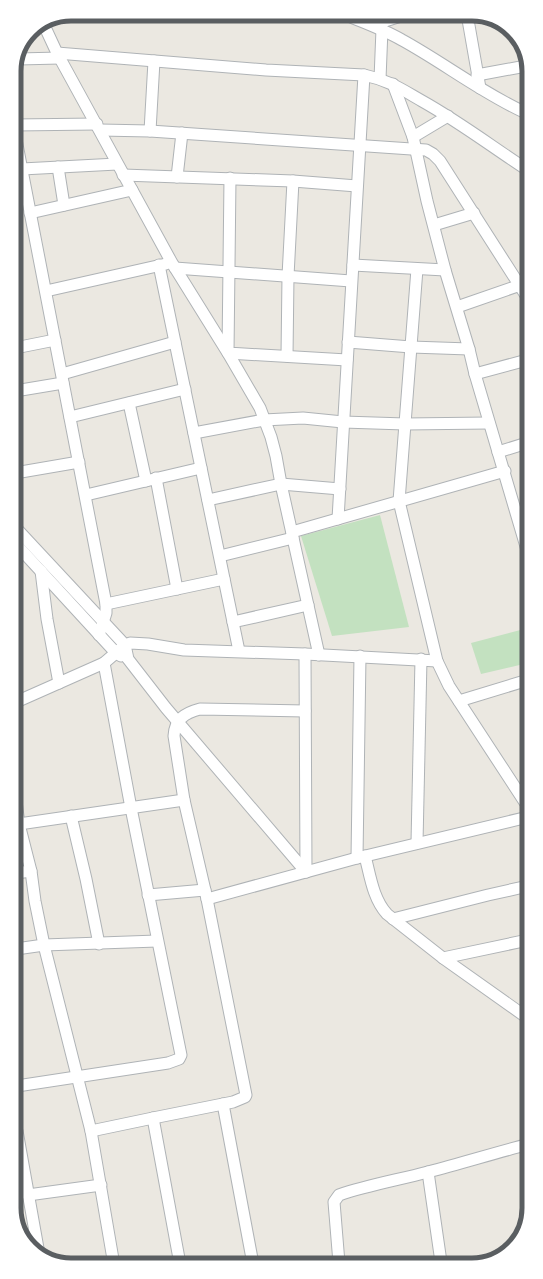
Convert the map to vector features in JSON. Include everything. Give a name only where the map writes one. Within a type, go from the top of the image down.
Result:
[{"type":"street","points":[[468,21],[480,88]]},
{"type":"street","points":[[380,79],[381,22]]},
{"type":"street","points":[[381,22],[403,40],[500,100],[522,111]]},
{"type":"street","points":[[45,28],[58,55],[123,175],[174,265],[260,408],[276,456],[319,655]]},
{"type":"street","points":[[23,59],[58,55],[266,70],[364,75],[394,84],[448,116],[522,166]]},
{"type":"street","points":[[150,131],[154,61]]},
{"type":"street","points":[[477,75],[522,67]]},
{"type":"street","points":[[338,519],[364,75]]},
{"type":"street","points":[[394,84],[413,137],[427,202],[445,270],[457,307],[489,423],[498,452],[522,515]]},
{"type":"street","points":[[413,137],[448,116]]},
{"type":"street","points":[[21,131],[98,127],[426,150],[440,161],[522,283]]},
{"type":"street","points":[[177,177],[182,133]]},
{"type":"street","points":[[21,164],[106,604],[106,613],[99,635]]},
{"type":"street","points":[[22,169],[117,164]]},
{"type":"street","points":[[58,167],[64,205]]},
{"type":"street","points":[[123,175],[230,178],[357,186]]},
{"type":"street","points":[[228,353],[230,178]]},
{"type":"street","points":[[287,356],[288,276],[293,181]]},
{"type":"street","points":[[30,213],[132,190]]},
{"type":"street","points":[[434,226],[474,213]]},
{"type":"street","points":[[46,291],[160,265],[351,281]]},
{"type":"street","points":[[160,265],[239,652]]},
{"type":"street","points":[[353,265],[445,270]]},
{"type":"street","points":[[417,269],[399,501],[436,661],[449,686],[522,797]]},
{"type":"street","points":[[457,307],[522,284]]},
{"type":"street","points":[[21,347],[55,340]]},
{"type":"street","points":[[21,390],[175,342]]},
{"type":"street","points":[[348,342],[411,347],[469,349]]},
{"type":"street","points":[[228,353],[347,360]]},
{"type":"street","points":[[475,374],[522,361]]},
{"type":"street","points":[[70,417],[185,389]]},
{"type":"street","points":[[129,403],[151,480],[177,589]]},
{"type":"street","points":[[194,433],[264,420],[303,418],[344,422],[405,424],[489,423]]},
{"type":"street","points":[[498,452],[522,445]]},
{"type":"street","points":[[21,471],[79,462]]},
{"type":"street","points":[[86,496],[201,468]]},
{"type":"street","points":[[220,556],[292,535],[338,519],[505,471]]},
{"type":"street","points":[[208,500],[281,484],[340,489]]},
{"type":"street","points":[[21,533],[125,645],[128,659]]},
{"type":"street","points":[[21,551],[116,653],[128,659],[178,721],[306,872]]},
{"type":"street","points":[[41,572],[47,619],[59,682]]},
{"type":"street","points":[[106,604],[224,580]]},
{"type":"street","points":[[233,622],[308,605]]},
{"type":"street","points":[[21,700],[104,663],[125,645],[135,644],[184,650],[360,656],[436,661]]},
{"type":"street","points":[[305,654],[306,872]]},
{"type":"street","points":[[360,656],[361,857],[379,903],[393,919],[443,958],[522,1016]]},
{"type":"street","points":[[418,843],[421,659]]},
{"type":"street","points":[[21,1085],[168,1063],[178,1059],[181,1055],[130,808],[104,663]]},
{"type":"street","points":[[459,701],[522,682]]},
{"type":"street","points":[[91,1131],[223,1104],[240,1100],[245,1097],[246,1094],[206,895],[184,800],[174,736],[175,728],[178,721],[188,712],[200,709],[305,711]]},
{"type":"street","points":[[21,824],[184,800]]},
{"type":"street","points":[[71,816],[99,944]]},
{"type":"street","points":[[148,895],[206,895],[306,872],[361,857],[522,818]]},
{"type":"street","points":[[21,833],[44,945],[91,1131],[113,1258]]},
{"type":"street","points":[[21,872],[30,871]]},
{"type":"street","points":[[393,919],[522,887]]},
{"type":"street","points":[[21,948],[44,945],[157,941]]},
{"type":"street","points":[[443,958],[522,941]]},
{"type":"street","points":[[223,1104],[252,1258]]},
{"type":"street","points":[[153,1118],[179,1258]]},
{"type":"street","points":[[339,1258],[334,1202],[339,1194],[428,1172],[522,1146]]},
{"type":"street","points":[[21,1168],[28,1195],[37,1244]]},
{"type":"street","points":[[428,1172],[440,1258]]},
{"type":"street","points":[[28,1195],[101,1185]]},
{"type":"green space","points":[[380,515],[409,627],[332,636],[301,536]]},
{"type":"green space","points":[[522,630],[522,664],[481,674],[471,643]]}]
